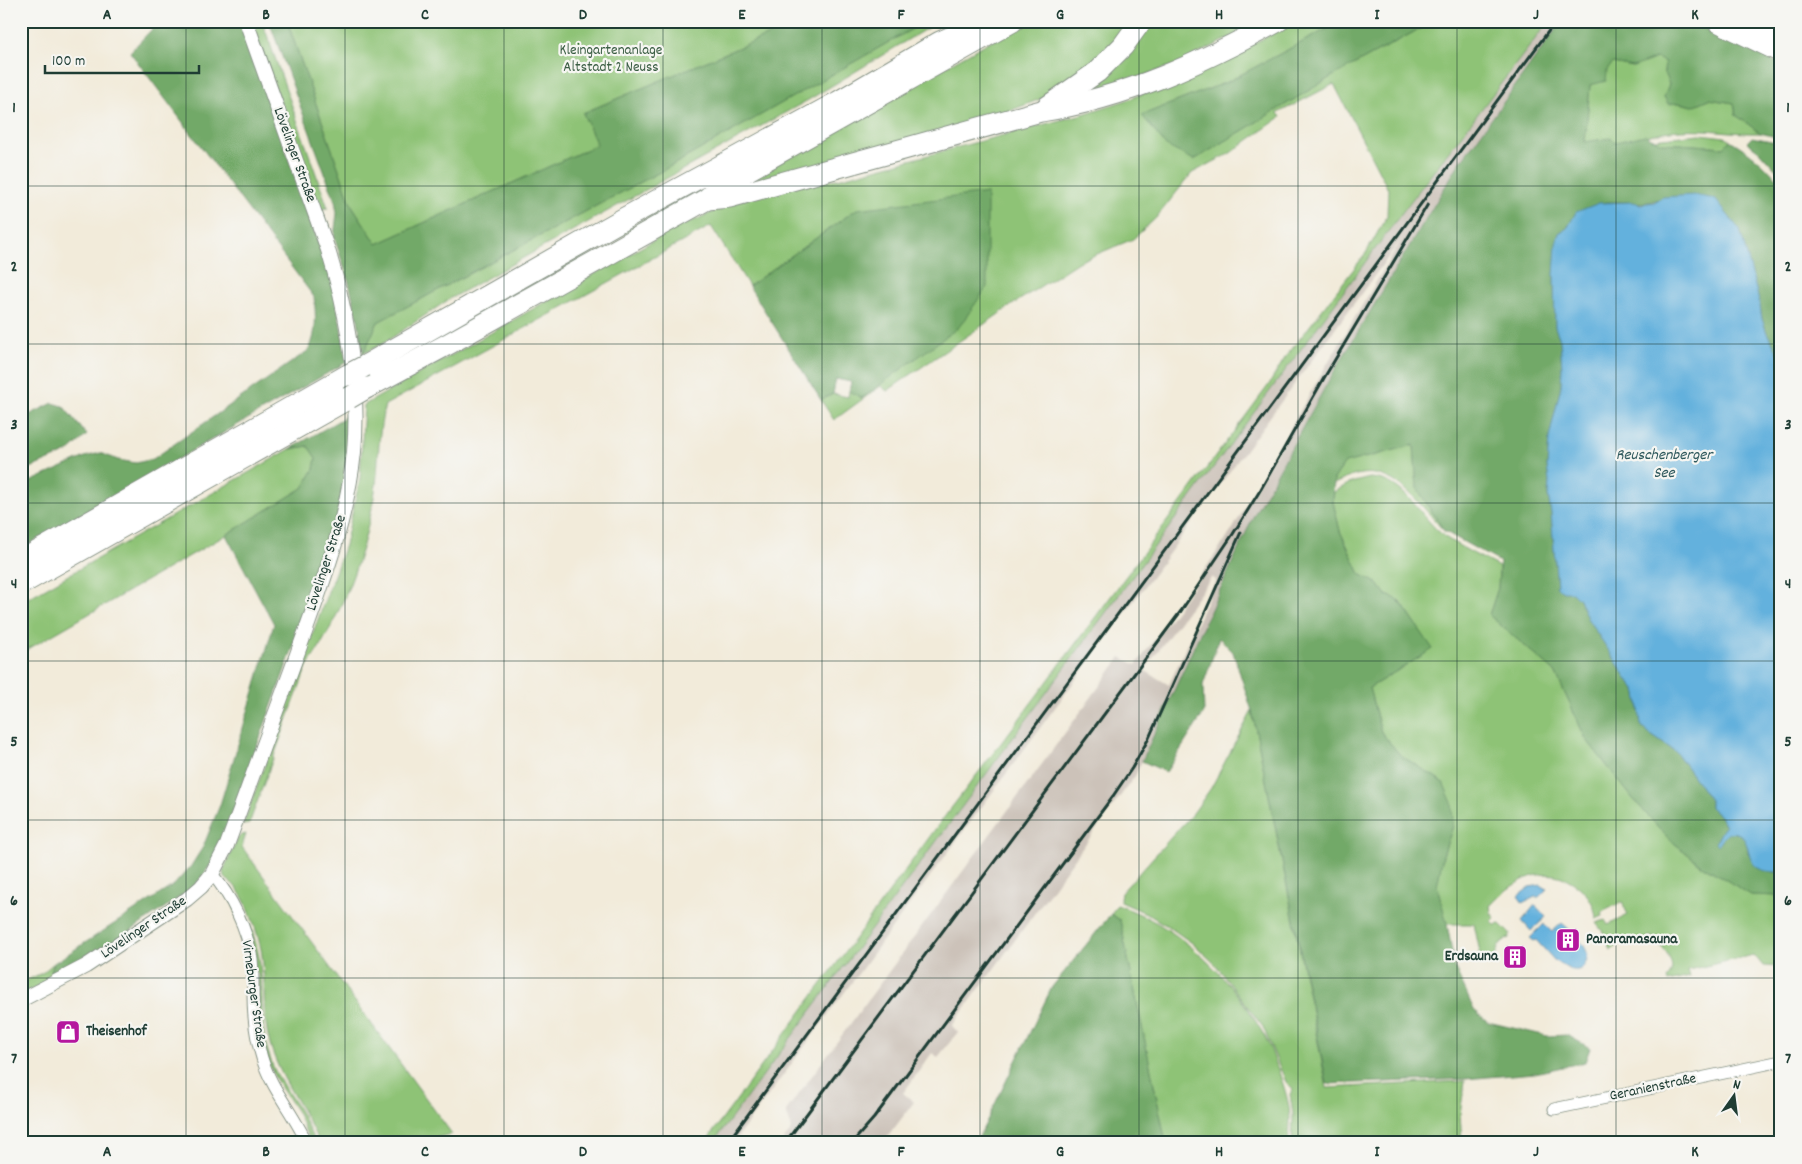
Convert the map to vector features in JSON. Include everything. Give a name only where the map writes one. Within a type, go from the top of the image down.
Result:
[{"type":"highway","points":[[940,42],[963,21]]},
{"type":"highway","points":[[21,561],[625,218],[838,102],[940,42],[987,21]]},
{"type":"highway","points":[[21,584],[357,393],[458,339],[707,199],[723,184],[1013,21]]},
{"type":"highway","points":[[1041,111],[1097,72],[1123,46],[1141,21]]},
{"type":"highway","points":[[707,199],[730,197],[778,182],[1041,111],[1069,107],[1139,86],[1193,65],[1278,21]]},
{"type":"highway","points":[[1717,21],[1781,52]]},
{"type":"highway","points":[[1760,21],[1781,32]]},
{"type":"street","name":"Lövelinger Straße","points":[[21,1000],[86,966],[171,911],[201,887],[212,874],[227,844],[315,603],[336,540],[351,477],[355,421],[353,358],[348,323],[339,285],[325,242],[246,21]]},
{"type":"street","name":"Virneburger Straße","points":[[212,874],[233,905],[248,942],[252,960],[257,1040],[263,1061],[307,1143]]},
{"type":"street","name":"Geranienstraße","points":[[1554,1109],[1781,1061]]},
{"type":"shaded area","points":[[1549,21],[1562,21],[1457,167],[1329,380],[1265,494],[1135,776],[952,1026],[958,1032],[938,1057],[932,1053],[903,1093],[914,1102],[883,1143],[798,1143],[796,1139],[792,1143],[782,1143],[792,1129],[786,1111],[1121,657],[1136,665],[1177,609],[1231,532],[1320,376],[1403,237],[733,1143],[713,1143],[1404,210]],"holes":[[[1212,577],[1216,580],[1169,685],[1144,670]]]},
{"type":"green space","points":[[160,21],[240,21],[334,287],[347,362],[21,549],[21,486],[85,457],[100,453],[118,460],[136,463],[153,459],[309,350],[315,330],[314,297],[130,52]]},
{"type":"green space","points":[[251,21],[262,21],[328,208],[319,209]]},
{"type":"green space","points":[[269,21],[287,21],[351,204],[377,244],[597,145],[583,113],[802,21],[926,21],[671,166],[378,322],[363,354],[358,320],[348,279],[334,237],[337,213],[335,201]]},
{"type":"green space","name":"Kleingartenanlage Altstadt 2 Neuss","points":[[287,21],[802,21],[583,113],[597,145],[377,244],[351,204]]},
{"type":"green space","points":[[926,21],[939,21],[810,99],[451,298],[384,343],[363,354],[378,322],[671,166]]},
{"type":"green space","points":[[1026,21],[1133,21],[1086,72],[1046,97],[1001,114],[759,181],[753,175]]},
{"type":"green space","points":[[1155,21],[1263,21],[1180,63],[1076,99],[1127,57]]},
{"type":"green space","points":[[1296,21],[1342,21],[1227,82],[1142,115],[1194,160],[1331,77],[1434,21],[1549,21],[1404,210],[713,1143],[705,1143],[939,824],[1268,386],[1285,358],[1366,253],[1387,216],[1388,189],[1334,84],[1278,113],[1281,117],[1229,154],[1192,173],[1156,218],[1133,239],[1078,262],[887,391],[881,386],[834,420],[821,400],[833,394],[848,397],[849,391],[862,398],[883,382],[857,209],[749,286],[711,226],[385,405],[372,508],[352,580],[332,625],[307,666],[249,824],[243,825],[345,545],[360,479],[364,405],[670,231],[738,201],[790,186],[838,179],[1083,114],[1127,100],[1231,56]]},
{"type":"green space","points":[[1342,21],[1434,21],[1331,77],[1194,160],[1166,146],[1142,115],[1227,82]]},
{"type":"green space","points":[[1562,21],[1695,21],[1781,65],[1781,138],[1760,133],[1736,115],[1734,103],[1709,99],[1693,106],[1679,103],[1668,104],[1664,97],[1669,84],[1664,73],[1665,62],[1657,58],[1633,67],[1613,63],[1607,70],[1606,81],[1590,85],[1585,142],[1610,138],[1616,142],[1645,135],[1662,143],[1724,147],[1730,140],[1758,160],[1781,185],[1781,358],[1767,333],[1762,319],[1759,300],[1740,230],[1663,197],[1640,203],[1609,202],[1597,204],[1559,233],[1554,275],[1555,327],[1560,340],[1562,368],[1561,386],[1549,438],[1547,466],[1557,587],[1563,592],[1572,591],[1579,599],[1587,618],[1637,693],[1641,725],[1648,733],[1676,752],[1710,800],[1710,807],[1720,816],[1725,826],[1718,844],[1726,834],[1732,832],[1740,834],[1747,841],[1748,853],[1769,872],[1781,872],[1781,896],[1751,895],[1700,864],[1668,838],[1634,800],[1586,739],[1555,672],[1489,615],[1498,588],[1500,562],[1444,531],[1417,488],[1414,445],[1345,463],[1334,479],[1333,502],[1340,531],[1360,574],[1378,584],[1386,595],[1395,598],[1403,606],[1433,649],[1369,688],[1381,732],[1400,755],[1443,782],[1452,803],[1453,826],[1443,855],[1437,886],[1447,924],[1455,968],[1474,1010],[1488,1022],[1547,1036],[1567,1035],[1590,1048],[1585,1062],[1535,1073],[1465,1079],[1327,1084],[1252,711],[1233,652],[1219,638],[1203,685],[1204,713],[1166,772],[1142,761],[1254,515],[1329,380],[1457,167]]},
{"type":"green space","points":[[1657,58],[1665,62],[1664,73],[1669,84],[1664,97],[1693,106],[1709,99],[1734,103],[1736,115],[1760,133],[1680,130],[1616,142],[1585,142],[1590,85],[1613,63],[1633,67]]},
{"type":"green space","points":[[824,116],[745,164],[372,379],[369,375],[597,247]]},
{"type":"green space","points":[[1700,134],[1725,137],[1730,140],[1725,147],[1662,143],[1653,139]]},
{"type":"green space","points":[[1752,137],[1781,143],[1781,173],[1747,142]]},
{"type":"green space","points":[[987,193],[987,287],[959,327],[862,398],[849,391],[851,382],[836,379],[833,394],[821,400],[749,286],[857,209]]},
{"type":"green space","points":[[53,403],[63,406],[87,435],[68,452],[21,472],[21,419]]},
{"type":"green space","points":[[350,414],[347,473],[332,541],[216,858],[193,888],[103,950],[52,979],[51,970],[54,963],[174,885],[191,866],[203,847],[220,805],[274,624],[226,535],[303,488],[314,469],[316,458],[308,446],[290,449]]},
{"type":"green space","points":[[1414,445],[1417,488],[1444,531],[1406,490],[1383,476],[1370,474],[1356,475],[1334,484],[1334,479],[1344,463]]},
{"type":"green space","points":[[308,446],[316,458],[314,469],[303,488],[226,535],[21,653],[21,602],[290,449]]},
{"type":"green space","points":[[1370,478],[1383,480],[1394,485],[1448,539],[1499,567],[1498,588],[1489,615],[1555,672],[1586,739],[1634,800],[1668,838],[1700,864],[1751,895],[1781,896],[1781,967],[1763,966],[1754,955],[1688,970],[1690,977],[1668,982],[1667,979],[1672,968],[1671,962],[1652,936],[1631,944],[1626,939],[1610,950],[1605,935],[1596,923],[1605,920],[1608,925],[1628,915],[1622,902],[1602,912],[1603,916],[1596,919],[1593,905],[1585,893],[1566,879],[1554,875],[1542,874],[1520,882],[1509,888],[1490,906],[1491,913],[1495,918],[1492,922],[1495,925],[1500,924],[1510,934],[1509,938],[1504,940],[1499,946],[1491,964],[1484,962],[1481,957],[1474,924],[1447,924],[1437,886],[1443,855],[1453,826],[1443,782],[1400,755],[1381,732],[1369,688],[1432,649],[1403,605],[1395,598],[1386,595],[1378,584],[1360,574],[1340,531],[1333,502],[1334,492],[1350,483]]},
{"type":"green space","points":[[1252,711],[1327,1088],[1465,1081],[1460,1114],[1462,1143],[1292,1143],[1293,1115],[1290,1094],[1293,1090],[1286,1082],[1263,1027],[1216,965],[1195,945],[1146,913],[1121,902],[1121,893],[1194,812],[1211,788]]},
{"type":"green space","points":[[246,834],[242,847],[452,1134],[414,1143],[319,1143],[284,1078],[272,1051],[266,1024],[263,961],[258,937],[246,903],[234,885],[226,878],[223,871],[239,836]]},
{"type":"green space","points":[[231,888],[247,919],[258,951],[263,1027],[270,1058],[279,1079],[302,1115],[315,1143],[311,1143],[297,1112],[275,1078],[267,1060],[258,1016],[258,975],[228,889]]},
{"type":"green space","points":[[1117,905],[1161,925],[1181,939],[1200,954],[1234,990],[1264,1035],[1285,1089],[1290,1114],[1288,1143],[1166,1143],[1120,920],[1111,914]]},
{"type":"green space","points":[[1111,914],[1120,920],[1166,1143],[976,1143],[1052,987]]},
{"type":"green space","points":[[54,963],[51,970],[52,979],[21,995],[21,983],[42,973]]},
{"type":"water","name":"Reuschenberger See","points":[[1694,195],[1715,199],[1740,230],[1759,300],[1762,319],[1767,333],[1781,358],[1781,872],[1766,871],[1758,868],[1751,859],[1746,843],[1741,835],[1736,833],[1728,834],[1718,845],[1715,843],[1725,826],[1720,816],[1710,807],[1710,800],[1676,752],[1648,733],[1641,725],[1637,693],[1587,618],[1579,599],[1572,592],[1563,592],[1557,587],[1547,466],[1549,438],[1561,386],[1562,368],[1560,340],[1555,327],[1554,275],[1556,244],[1559,233],[1568,227],[1576,212],[1599,203],[1633,202],[1641,204],[1654,202],[1663,197]]},
{"type":"water","points":[[1541,885],[1547,889],[1539,897],[1523,903],[1518,896],[1530,887]]},
{"type":"water","points":[[1535,905],[1546,917],[1531,931],[1522,921]]},
{"type":"water","points":[[1562,923],[1578,938],[1586,950],[1587,960],[1581,969],[1572,970],[1555,961],[1536,940],[1534,941],[1530,938],[1544,924],[1552,932]]},
{"type":"railway","points":[[727,1143],[1556,21]]},
{"type":"railway","points":[[785,1143],[1181,611],[1261,489],[1324,378],[1428,204]]},
{"type":"railway","points":[[852,1143],[874,1118],[1132,768],[1149,738],[1241,532]]},
{"type":"place","name":"Panoramasauna","points":[[1568,940]]},
{"type":"place","name":"Erdsauna","points":[[1515,957]]},
{"type":"place","name":"Theisenhof","points":[[68,1032]]}]
